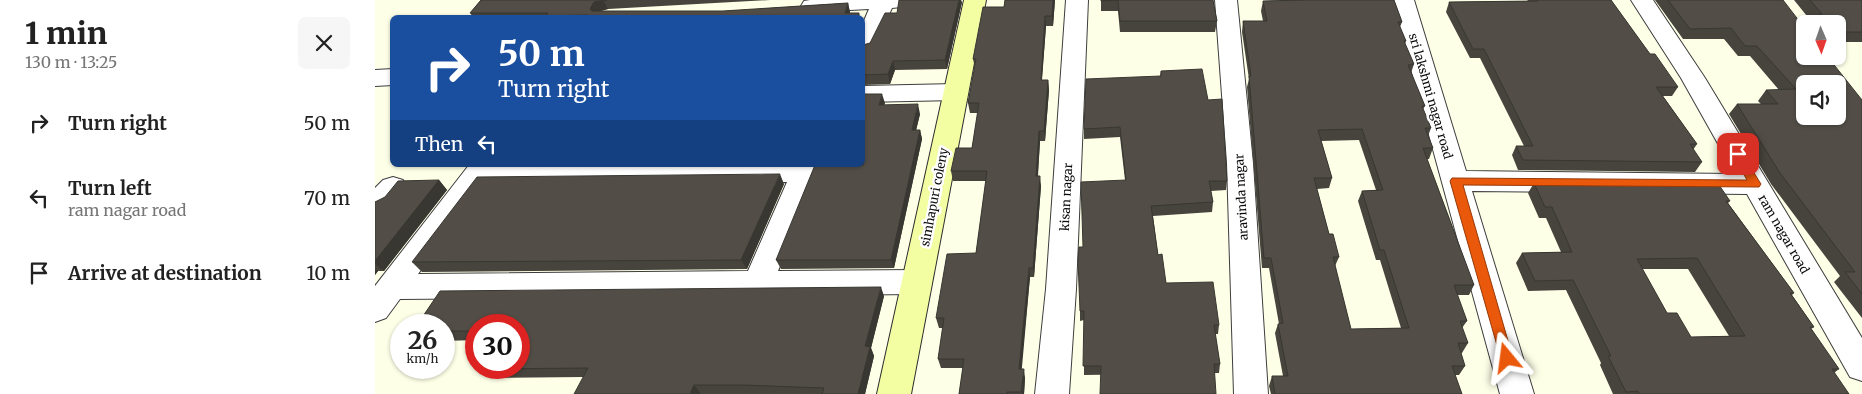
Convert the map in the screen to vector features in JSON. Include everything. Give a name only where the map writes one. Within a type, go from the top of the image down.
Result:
[{"type":"street","points":[[795,7],[913,0]]},
{"type":"street","name":"simhapuri coleny","points":[[894,394],[975,0]]},
{"type":"street","name":"kisan nagar","points":[[1052,394],[1061,288],[1077,0]]},
{"type":"street","name":"aravinda nagar","points":[[1226,0],[1240,163],[1251,394]]},
{"type":"street","name":"sri lakshmi nagar road","points":[[1403,0],[1517,394]]},
{"type":"street","name":"ram nagar road","points":[[1642,0],[1693,78],[1862,367]]},
{"type":"street","points":[[865,42],[883,3]]},
{"type":"street","points":[[375,78],[390,78]]},
{"type":"street","points":[[865,94],[956,92]]},
{"type":"street","points":[[383,298],[481,170],[807,169],[758,283]]},
{"type":"street","points":[[1456,181],[1755,184]]},
{"type":"street","points":[[375,189],[393,187],[375,205]]},
{"type":"street","points":[[383,298],[758,283],[917,282]]},
{"type":"building","points":[[481,0],[607,0],[594,2],[590,9],[592,11],[723,11],[848,3],[845,13],[859,13],[859,15],[547,15],[548,13],[470,13]]},
{"type":"building","points":[[899,0],[959,0],[945,60],[893,61],[888,74],[865,75],[865,44],[870,43],[885,13],[897,13]]},
{"type":"building","points":[[1005,0],[1053,0],[1052,16],[1045,16],[1041,80],[1048,80],[1044,131],[1039,131],[1036,176],[1040,176],[1033,268],[1029,268],[1019,369],[1024,369],[1021,392],[1007,392],[1007,394],[959,394],[964,359],[938,359],[944,318],[936,318],[947,254],[976,253],[987,171],[951,171],[956,148],[972,148],[979,103],[968,103],[976,59],[973,59],[983,7],[1004,7]]},
{"type":"building","points":[[1118,0],[1213,0],[1217,21],[1120,21]]},
{"type":"building","points":[[1394,0],[1402,22],[1398,22],[1414,64],[1408,65],[1425,106],[1422,106],[1431,128],[1425,128],[1433,148],[1423,148],[1474,285],[1454,285],[1467,321],[1460,321],[1468,343],[1458,343],[1465,366],[1452,366],[1462,394],[1275,394],[1272,376],[1288,376],[1278,324],[1283,323],[1271,258],[1264,258],[1249,76],[1251,76],[1243,21],[1267,21],[1263,1]],"holes":[[[1362,129],[1383,190],[1362,191],[1380,250],[1384,250],[1409,328],[1351,329],[1333,257],[1339,257],[1333,234],[1329,234],[1314,178],[1332,178],[1318,130]]]},
{"type":"building","points":[[1611,0],[1650,54],[1655,54],[1678,87],[1656,87],[1697,144],[1690,144],[1702,162],[1523,160],[1516,146],[1533,146],[1484,49],[1473,49],[1449,2]]},
{"type":"building","points":[[1668,0],[1783,0],[1796,17],[1796,65],[1834,65],[1842,75],[1796,75],[1796,89],[1757,46],[1745,46],[1731,28],[1690,29]]},
{"type":"building","points":[[1810,0],[1862,0],[1862,32],[1846,32],[1846,15],[1818,15],[1822,14]]},
{"type":"building","points":[[1202,69],[1208,100],[1222,99],[1227,181],[1209,181],[1213,202],[1151,206],[1158,255],[1162,254],[1166,283],[1213,282],[1219,325],[1214,325],[1220,364],[1214,364],[1216,394],[1100,394],[1101,366],[1083,366],[1084,311],[1080,311],[1078,260],[1079,247],[1083,247],[1081,182],[1126,180],[1120,127],[1084,129],[1086,79],[1161,76],[1161,71]]},
{"type":"building","points":[[1846,80],[1862,100],[1862,294],[1845,272],[1855,272],[1780,173],[1737,104],[1778,104],[1766,90],[1796,89],[1796,125],[1846,125]]},
{"type":"building","points":[[865,94],[882,94],[879,105],[918,104],[912,130],[920,130],[891,260],[776,260],[814,167],[865,167]]},
{"type":"building","points":[[780,174],[741,260],[412,262],[477,177]]},
{"type":"building","points":[[439,180],[375,261],[375,202],[385,197],[398,181]]},
{"type":"building","points":[[1534,183],[1719,185],[1730,201],[1726,201],[1794,293],[1790,293],[1814,327],[1810,327],[1839,369],[1832,369],[1849,394],[1639,394],[1638,391],[1626,392],[1608,356],[1611,356],[1573,280],[1535,281],[1522,253],[1572,252],[1552,207],[1545,207]],"holes":[[[1697,258],[1745,336],[1691,337],[1677,313],[1667,313],[1637,259]]]},
{"type":"building","points":[[881,287],[865,346],[870,347],[858,394],[822,394],[824,388],[694,385],[690,394],[574,394],[588,368],[530,369],[530,314],[465,314],[465,331],[455,331],[455,314],[424,314],[440,291]]},
{"type":"route","points":[[1507,358],[1456,181],[1755,184],[1738,154]]}]
